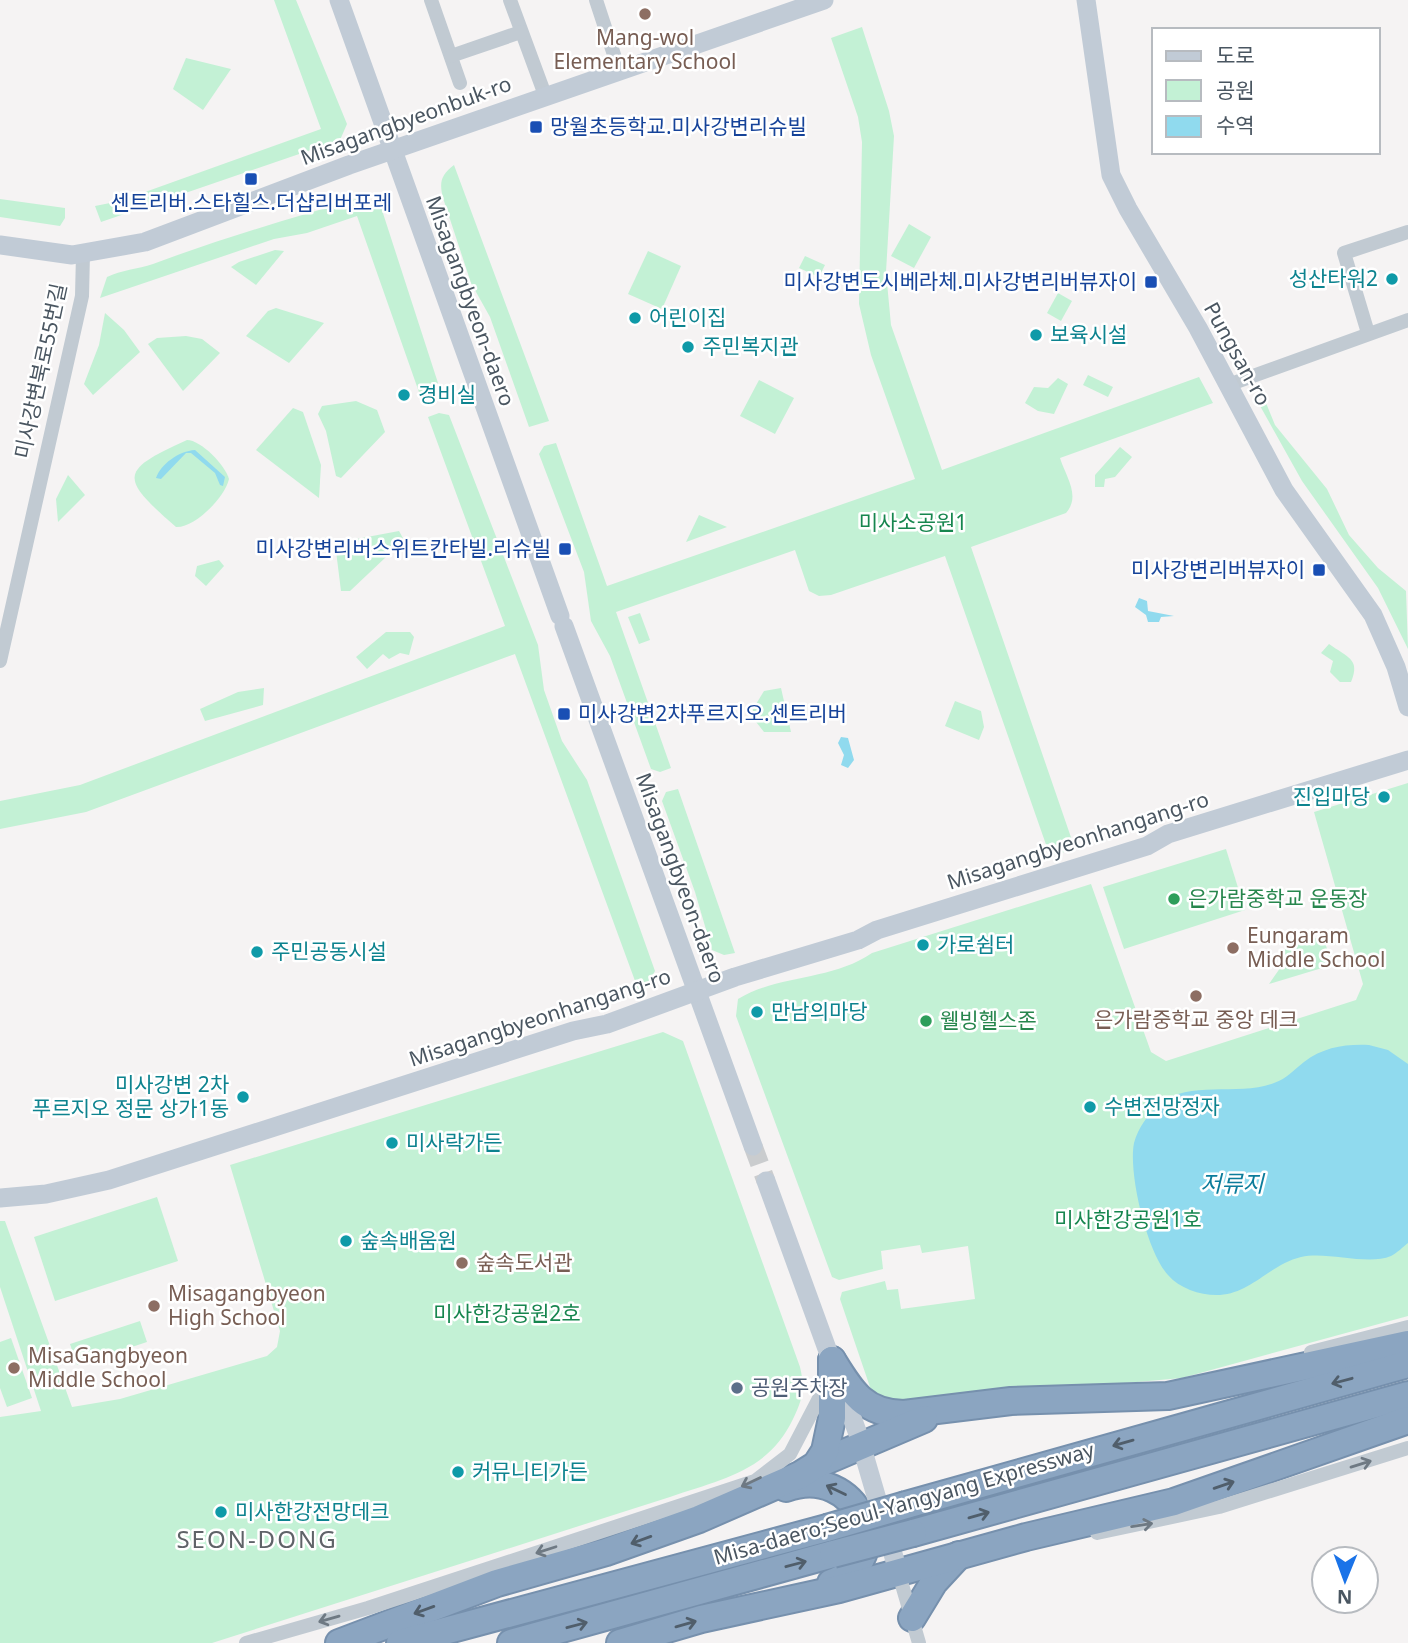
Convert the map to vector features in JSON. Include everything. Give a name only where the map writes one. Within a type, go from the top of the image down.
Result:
[{"type":"highway","points":[[832,1365],[851,1391],[881,1413],[904,1414],[1010,1401],[1168,1396],[1408,1343]]},
{"type":"highway","name":"Misa-daero;Seoul-Yangyang Expressway","points":[[400,1643],[827,1528],[1408,1364]]},
{"type":"highway","points":[[816,1465],[825,1451],[832,1418],[832,1365]]},
{"type":"highway","name":"Misa-daero;Seoul-Yangyang Expressway","points":[[511,1643],[1408,1395]]},
{"type":"highway","points":[[699,1519],[816,1465],[959,1407]]},
{"type":"highway","points":[[620,1643],[701,1619],[767,1606],[1026,1537],[1174,1502],[1408,1420]]},
{"type":"highway","points":[[339,1643],[497,1583],[606,1552],[798,1483],[829,1486],[849,1498],[861,1514],[865,1532],[863,1556],[858,1568],[846,1578],[767,1606]]},
{"type":"highway","points":[[912,1618],[934,1582],[960,1554]]},
{"type":"street","name":"Misagangbyeon-daero","points":[[339,0],[753,1146]]},
{"type":"street","points":[[431,0],[460,83]]},
{"type":"street","points":[[510,0],[545,95]]},
{"type":"street","points":[[596,0],[619,70]]},
{"type":"street","name":"Misagangbyeonbuk-ro","points":[[0,245],[54,254],[83,254],[145,242],[545,95],[824,0]]},
{"type":"street","name":"Pungsan-ro","points":[[1086,0],[1111,175],[1297,510],[1373,615],[1396,667],[1408,707]]},
{"type":"street","points":[[451,56],[521,32]]},
{"type":"street","points":[[1368,333],[1344,253],[1408,232]]},
{"type":"street","name":"미사강변북로55번길","points":[[0,661],[82,296],[83,254]]},
{"type":"street","points":[[1228,385],[1408,320]]},
{"type":"street","name":"Misagangbyeonhangang-ro","points":[[0,1198],[59,1192],[109,1180],[573,1031],[607,1024],[696,991],[858,940],[916,917],[1147,846],[1168,834],[1408,760]]},
{"type":"street","points":[[766,1181],[861,1446],[919,1643]]},
{"type":"street","points":[[1010,1401],[1045,1394],[1187,1384],[1408,1327]]},
{"type":"street","points":[[246,1643],[368,1608],[755,1481],[790,1454],[832,1365]]},
{"type":"street","points":[[1026,1537],[1094,1533],[1155,1523],[1219,1507],[1408,1448]]},
{"type":"green space","points":[[274,0],[296,0],[347,124],[340,140],[101,222],[95,206],[120,201],[321,129]]},
{"type":"green space","name":"미사소공원1","points":[[862,27],[889,111],[894,136],[886,272],[891,325],[942,470],[1199,377],[1213,403],[1060,458],[1072,493],[1070,507],[1066,513],[971,547],[1075,849],[1050,856],[945,556],[831,595],[819,596],[809,591],[795,550],[616,612],[671,768],[660,772],[651,769],[610,656],[591,621],[584,572],[539,454],[544,446],[556,443],[607,586],[915,479],[871,355],[859,304],[862,142],[858,117],[831,38]]},
{"type":"green space","points":[[186,58],[231,69],[203,110],[173,89]]},
{"type":"green space","points":[[454,165],[549,421],[529,427],[490,317],[471,283],[442,192],[442,179]]},
{"type":"green space","points":[[363,197],[380,204],[438,383],[420,395],[357,216],[307,233],[274,239],[100,298],[107,277],[112,275]]},
{"type":"green space","points":[[0,199],[65,208],[65,218],[60,226],[0,217]]},
{"type":"green space","points":[[909,224],[931,237],[914,268],[891,256]]},
{"type":"green space","points":[[275,250],[284,251],[256,285],[231,267],[239,262]]},
{"type":"green space","points":[[648,251],[681,266],[662,309],[628,294]]},
{"type":"green space","points":[[805,256],[825,265],[819,277],[799,268]]},
{"type":"green space","points":[[1058,293],[1072,301],[1061,321],[1047,313]]},
{"type":"green space","points":[[276,308],[324,323],[289,363],[246,336],[268,311]]},
{"type":"green space","points":[[105,313],[124,330],[140,352],[93,395],[84,384],[99,345]]},
{"type":"green space","points":[[186,336],[202,339],[220,353],[183,391],[148,344],[157,338]]},
{"type":"green space","points":[[1088,375],[1113,387],[1108,397],[1083,385]]},
{"type":"green space","points":[[1058,378],[1068,384],[1054,414],[1038,411],[1025,403],[1034,387],[1048,388]]},
{"type":"green space","points":[[759,380],[794,398],[775,434],[740,416]]},
{"type":"green space","points":[[1264,398],[1275,425],[1327,489],[1349,535],[1378,568],[1406,591],[1408,649],[1378,588],[1302,481],[1259,404]]},
{"type":"green space","points":[[356,401],[377,410],[385,432],[341,478],[336,476],[326,431],[318,414],[322,406]]},
{"type":"green space","points":[[293,408],[303,412],[321,465],[319,498],[256,450]]},
{"type":"green space","points":[[439,413],[449,415],[538,645],[544,690],[562,741],[587,780],[655,971],[647,986],[638,989],[515,654],[86,812],[0,829],[0,801],[80,785],[505,626],[428,417]]},
{"type":"green space","points":[[187,440],[199,444],[212,454],[229,479],[222,494],[208,510],[192,522],[176,527],[144,497],[135,477],[138,468],[148,460]]},
{"type":"green space","points":[[1120,447],[1132,457],[1115,477],[1105,479],[1104,487],[1095,487],[1095,475]]},
{"type":"green space","points":[[68,475],[85,495],[58,522],[56,499]]},
{"type":"green space","points":[[699,515],[727,527],[686,542]]},
{"type":"green space","points":[[399,531],[404,540],[350,591],[341,591],[335,543]]},
{"type":"green space","points":[[219,560],[224,566],[206,586],[195,576],[197,566]]},
{"type":"green space","points":[[640,613],[650,640],[639,644],[628,617]]},
{"type":"green space","points":[[386,632],[410,632],[414,637],[409,655],[400,653],[389,659],[383,654],[367,669],[356,657]]},
{"type":"green space","points":[[1329,644],[1353,663],[1354,674],[1351,682],[1340,682],[1330,672],[1333,661],[1321,653]]},
{"type":"green space","points":[[264,688],[263,705],[205,721],[200,709],[238,692]]},
{"type":"green space","points":[[781,688],[791,732],[764,732],[753,718],[753,709],[764,691]]},
{"type":"green space","points":[[955,701],[981,711],[984,727],[979,740],[945,726]]},
{"type":"green space","name":"미사한강공원1호","points":[[1408,783],[1408,1316],[1182,1378],[992,1395],[911,1410],[882,1400],[871,1390],[840,1299],[842,1292],[885,1281],[887,1290],[898,1289],[901,1309],[975,1299],[968,1246],[922,1253],[920,1245],[881,1251],[883,1269],[839,1280],[832,1277],[736,1016],[738,999],[771,985],[840,968],[872,953],[1091,884],[1151,1052],[1166,1061],[1356,1000],[1363,984],[1314,812]]},
{"type":"green space","points":[[678,789],[735,953],[724,955],[712,950],[695,892],[662,801],[666,792]]},
{"type":"green space","name":"은가람중학교 운동장","points":[[1226,849],[1245,910],[1124,949],[1103,887]]},
{"type":"green space","points":[[1323,936],[1332,965],[1269,984],[1285,961],[1285,947]]},
{"type":"green space","name":"미사한강공원2호","points":[[663,1032],[683,1041],[800,1367],[803,1387],[799,1405],[783,1437],[770,1451],[741,1471],[707,1485],[212,1643],[0,1643],[0,1417],[41,1411],[0,1287],[0,1221],[5,1221],[72,1407],[120,1399],[267,1356],[277,1347],[280,1331],[230,1165]]},
{"type":"green space","points":[[157,1197],[178,1261],[55,1301],[34,1237]]},
{"type":"green space","points":[[140,1321],[147,1342],[77,1365],[70,1344]]},
{"type":"green space","points":[[11,1338],[32,1398],[7,1407],[0,1388],[0,1342]]},
{"type":"water","points":[[195,450],[225,477],[223,486],[215,473],[191,453],[186,453],[161,479],[156,478],[171,459],[183,453]]},
{"type":"water","points":[[1139,598],[1147,601],[1148,611],[1174,616],[1161,617],[1159,622],[1148,622],[1146,615],[1135,607]]},
{"type":"water","points":[[841,737],[848,738],[854,760],[848,768],[841,765],[844,755],[838,743]]},
{"type":"water","name":"저류지","points":[[1369,1045],[1388,1050],[1408,1064],[1408,1243],[1393,1255],[1381,1259],[1301,1257],[1280,1266],[1242,1289],[1220,1295],[1192,1291],[1173,1280],[1160,1264],[1146,1231],[1134,1173],[1134,1143],[1148,1117],[1172,1096],[1200,1090],[1260,1087],[1282,1079],[1304,1062],[1327,1050]]},
{"type":"tunnel","points":[[753,1146],[766,1181]]},
{"type":"place","name":"Mang-wol Elementary School","points":[[645,14]]},
{"type":"place","name":"망월초등학교.미사강변리슈빌","points":[[536,127]]},
{"type":"place","name":"센트리버.스타힐스.더샵리버포레","points":[[251,179]]},
{"type":"place","name":"성산타워2","points":[[1392,279]]},
{"type":"place","name":"미사강변도시베라체.미사강변리버뷰자이","points":[[1151,282]]},
{"type":"place","name":"어린이집","points":[[635,318]]},
{"type":"place","name":"보육시설","points":[[1036,335]]},
{"type":"place","name":"주민복지관","points":[[688,347]]},
{"type":"place","name":"경비실","points":[[404,395]]},
{"type":"place","name":"미사강변리버스위트칸타빌.리슈빌","points":[[565,549]]},
{"type":"place","name":"미사강변리버뷰자이","points":[[1319,570]]},
{"type":"place","name":"미사강변2차푸르지오.센트리버","points":[[564,714]]},
{"type":"place","name":"진입마당","points":[[1384,797]]},
{"type":"place","name":"은가람중학교 운동장","points":[[1174,899]]},
{"type":"place","name":"가로쉼터","points":[[923,945]]},
{"type":"place","name":"Eungaram Middle School","points":[[1233,948]]},
{"type":"place","name":"주민공동시설","points":[[257,952]]},
{"type":"place","name":"은가람중학교 중앙 데크","points":[[1196,996]]},
{"type":"place","name":"만남의마당","points":[[757,1012]]},
{"type":"place","name":"웰빙헬스존","points":[[926,1021]]},
{"type":"place","name":"미사강변 2차 푸르지오 정문 상가1동","points":[[243,1097]]},
{"type":"place","name":"수변전망정자","points":[[1090,1107]]},
{"type":"place","name":"미사락가든","points":[[392,1143]]},
{"type":"place","name":"숲속배움원","points":[[346,1241]]},
{"type":"place","name":"숲속도서관","points":[[462,1263]]},
{"type":"place","name":"Misagangbyeon High School","points":[[154,1306]]},
{"type":"place","name":"MisaGangbyeon Middle School","points":[[14,1368]]},
{"type":"place","name":"공원주차장","points":[[737,1388]]},
{"type":"place","name":"커뮤니티가든","points":[[458,1472]]},
{"type":"place","name":"미사한강전망데크","points":[[221,1512]]},
{"type":"district","name":"SEON-DONG","points":[[257,1540]]}]
